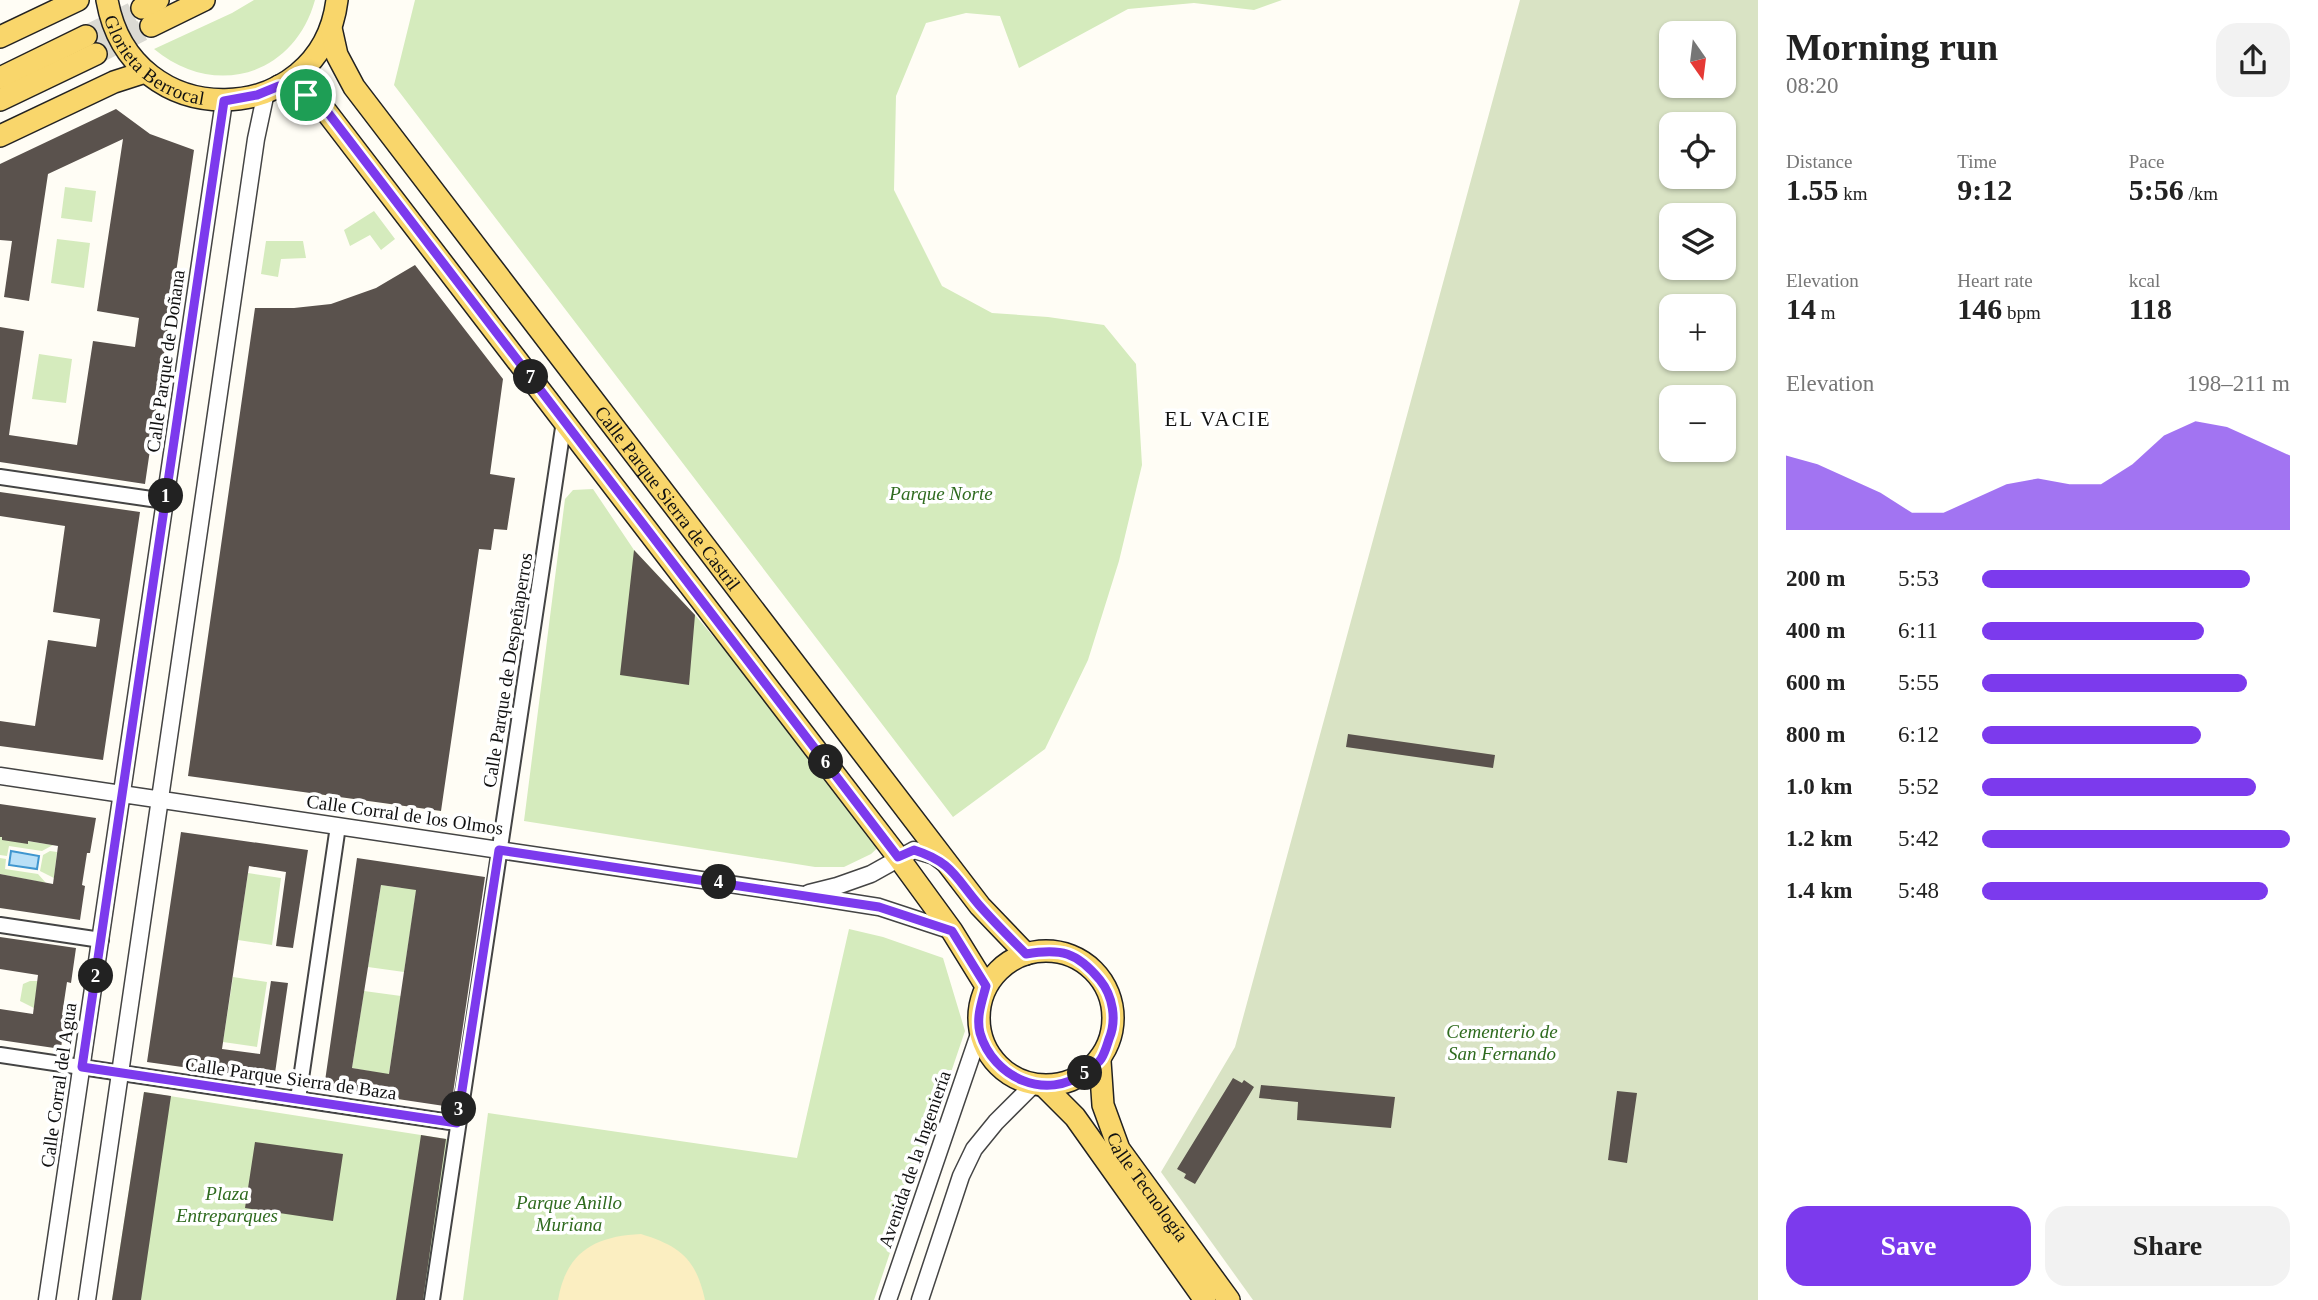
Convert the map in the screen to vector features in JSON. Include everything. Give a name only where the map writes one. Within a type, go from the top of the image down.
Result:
[{"type":"main road","points":[[0,37],[78,0]]},
{"type":"main road","name":"Glorieta Berrocal","points":[[107,0],[122,44],[145,72],[159,83],[189,96],[224,101],[241,99],[273,89],[302,70],[314,56],[336,10]]},
{"type":"main road","points":[[150,12],[204,0]]},
{"type":"main road","name":"Calle Parque Sierra de Castril","points":[[336,10],[337,55],[350,82],[979,905],[1026,954]]},
{"type":"main road","points":[[0,78],[91,45],[0,100]]},
{"type":"main road","points":[[0,136],[114,82],[145,72]]},
{"type":"main road","name":"Calle Parque Sierra de Castril","points":[[273,89],[306,95],[321,105],[898,857],[952,931],[986,986]]},
{"type":"main road","points":[[1064,953],[1085,962],[1109,990],[1115,1027],[1100,1061],[1075,1080],[1039,1086],[1009,1075],[990,1056],[980,1031],[979,1008],[986,986],[1003,966],[1026,954],[1064,953]]},
{"type":"main road","name":"Calle Tecnología","points":[[1100,1061],[1103,1105],[1119,1149],[1229,1300]]},
{"type":"main road","name":"Calle Tecnología","points":[[1039,1086],[1074,1118],[1089,1136],[1205,1300]]},
{"type":"street","points":[[87,1300],[256,139],[273,89]]},
{"type":"street","name":"Calle Parque de Doñana","points":[[122,794],[224,101]]},
{"type":"street","name":"Calle Parque de Despeñaperros","points":[[432,1300],[564,421]]},
{"type":"street","points":[[0,477],[165,501]]},
{"type":"street","name":"Calle Corral de los Olmos","points":[[0,776],[879,907],[952,931]]},
{"type":"street","name":"Calle Corral del Agua","points":[[47,1300],[122,794]]},
{"type":"street","points":[[299,1099],[338,826]]},
{"type":"street","points":[[803,895],[871,874],[914,850],[934,856],[952,869]]},
{"type":"street","points":[[0,925],[101,940]]},
{"type":"street","name":"Avenida de la Ingeniería","points":[[888,1300],[980,1031]]},
{"type":"street","name":"Calle Parque Sierra de Baza","points":[[0,1055],[457,1123]]},
{"type":"street","points":[[920,1300],[961,1175],[974,1149],[996,1122],[1039,1086]]},
{"type":"green space","points":[[254,0],[315,0],[305,26],[289,47],[271,62],[249,72],[226,76],[202,73],[177,64],[154,49],[232,13]]},
{"type":"green space","name":"Parque Norte","points":[[415,0],[1282,0],[1254,10],[1194,3],[1128,9],[1019,68],[1000,16],[966,13],[926,23],[896,96],[894,190],[942,286],[992,313],[1104,325],[1136,364],[1142,465],[1119,561],[1088,660],[1045,749],[953,817],[394,85]]},
{"type":"green space","name":"Cementerio de San Fernando","points":[[1520,0],[1758,0],[1758,1300],[1253,1300],[1161,1172],[1235,1047]]},
{"type":"green space","points":[[65,187],[96,191],[92,222],[61,218]]},
{"type":"green space","points":[[374,211],[395,239],[381,250],[370,235],[350,246],[344,230]]},
{"type":"green space","points":[[57,239],[90,243],[84,288],[51,283]]},
{"type":"green space","points":[[266,241],[303,241],[306,258],[281,259],[278,277],[261,274]]},
{"type":"green space","points":[[39,354],[72,359],[66,403],[32,399]]},
{"type":"green space","points":[[593,489],[634,550],[695,615],[886,840],[871,854],[844,867],[815,867],[524,821],[565,499],[573,490]]},
{"type":"green space","points":[[0,837],[53,845],[42,851],[9,846],[7,856],[0,855]]},
{"type":"green space","points":[[50,851],[57,852],[54,878],[40,871],[43,855]]},
{"type":"green space","points":[[0,858],[6,859],[5,869],[38,874],[46,883],[0,874]]},
{"type":"green space","points":[[248,873],[281,878],[272,945],[238,940]]},
{"type":"green space","points":[[418,879],[404,972],[368,967],[381,885],[401,888],[403,880]]},
{"type":"green space","name":"Parque Anillo Muriana","points":[[849,929],[883,937],[943,958],[965,1031],[874,1300],[463,1300],[488,1113],[797,1158]]},
{"type":"green space","points":[[233,977],[267,982],[257,1047],[223,1042]]},
{"type":"green space","points":[[38,981],[34,1008],[20,1001],[23,984]]},
{"type":"green space","points":[[364,991],[401,996],[387,1086],[374,1072],[352,1068]]},
{"type":"green space","name":"Plaza Entreparques","points":[[144,1092],[453,1140],[428,1300],[112,1300]]},
{"type":"sand","points":[[641,1234],[676,1249],[684,1256],[697,1274],[705,1300],[558,1300],[568,1270],[585,1250],[610,1238]]},
{"type":"water","points":[[11,851],[39,856],[37,869],[9,865]]},
{"type":"building","points":[[116,109],[150,134],[194,150],[145,484],[0,462],[0,327],[24,331],[9,435],[77,445],[93,341],[135,347],[139,318],[97,311],[123,139],[48,174],[29,301],[4,297],[12,241],[0,240],[0,164]]},
{"type":"building","points":[[415,265],[503,379],[490,474],[515,478],[507,530],[494,529],[491,550],[479,549],[441,811],[188,776],[255,308],[331,304],[376,288]]},
{"type":"building","points":[[0,492],[140,512],[103,760],[0,746],[0,721],[35,726],[48,640],[96,647],[100,619],[53,612],[65,526],[0,516]]},
{"type":"building","points":[[634,550],[695,615],[689,685],[620,675]]},
{"type":"building","points":[[1348,734],[1495,755],[1493,768],[1346,747]]},
{"type":"building","points":[[0,804],[96,818],[90,853],[87,853],[80,920],[0,908],[0,874],[53,884],[58,846],[2,840]]},
{"type":"building","points":[[181,832],[308,850],[293,948],[276,946],[286,872],[249,866],[222,1049],[260,1054],[271,981],[288,983],[274,1080],[147,1062]]},
{"type":"building","points":[[357,858],[485,877],[451,1107],[324,1088]],"holes":[[[381,885],[416,890],[389,1074],[352,1068]]]},
{"type":"building","points":[[0,937],[76,948],[71,983],[67,982],[62,1015],[65,1015],[61,1049],[0,1040],[0,1009],[33,1014],[38,975],[0,969]]},
{"type":"building","points":[[1233,1078],[1242,1083],[1244,1080],[1254,1087],[1195,1184],[1184,1178],[1186,1174],[1177,1169]]},
{"type":"building","points":[[1261,1085],[1395,1097],[1391,1128],[1297,1120],[1298,1102],[1259,1098]]},
{"type":"building","points":[[1617,1091],[1637,1093],[1627,1163],[1608,1160]]},
{"type":"building","points":[[144,1092],[171,1096],[141,1300],[112,1300]]},
{"type":"building","points":[[421,1135],[446,1139],[423,1300],[396,1300]]},
{"type":"building","points":[[255,1142],[343,1154],[333,1221],[245,1208]]},
{"type":"tunnel","points":[[86,36],[142,8]]},
{"type":"tunnel","points":[[96,54],[151,26]]},
{"type":"district","name":"EL VACIE","points":[[1218,419]]},
{"type":"route","points":[[279,86],[306,95],[326,110],[898,857],[914,850],[934,856],[952,869],[979,905],[1026,954],[1064,953],[1085,962],[1109,990],[1115,1027],[1100,1061],[1075,1080],[1044,1086],[1033,1085],[1009,1075],[990,1056],[980,1031],[979,1008],[986,986],[952,931],[879,907],[499,850],[457,1123],[82,1067],[224,101],[257,95],[279,86]]}]
